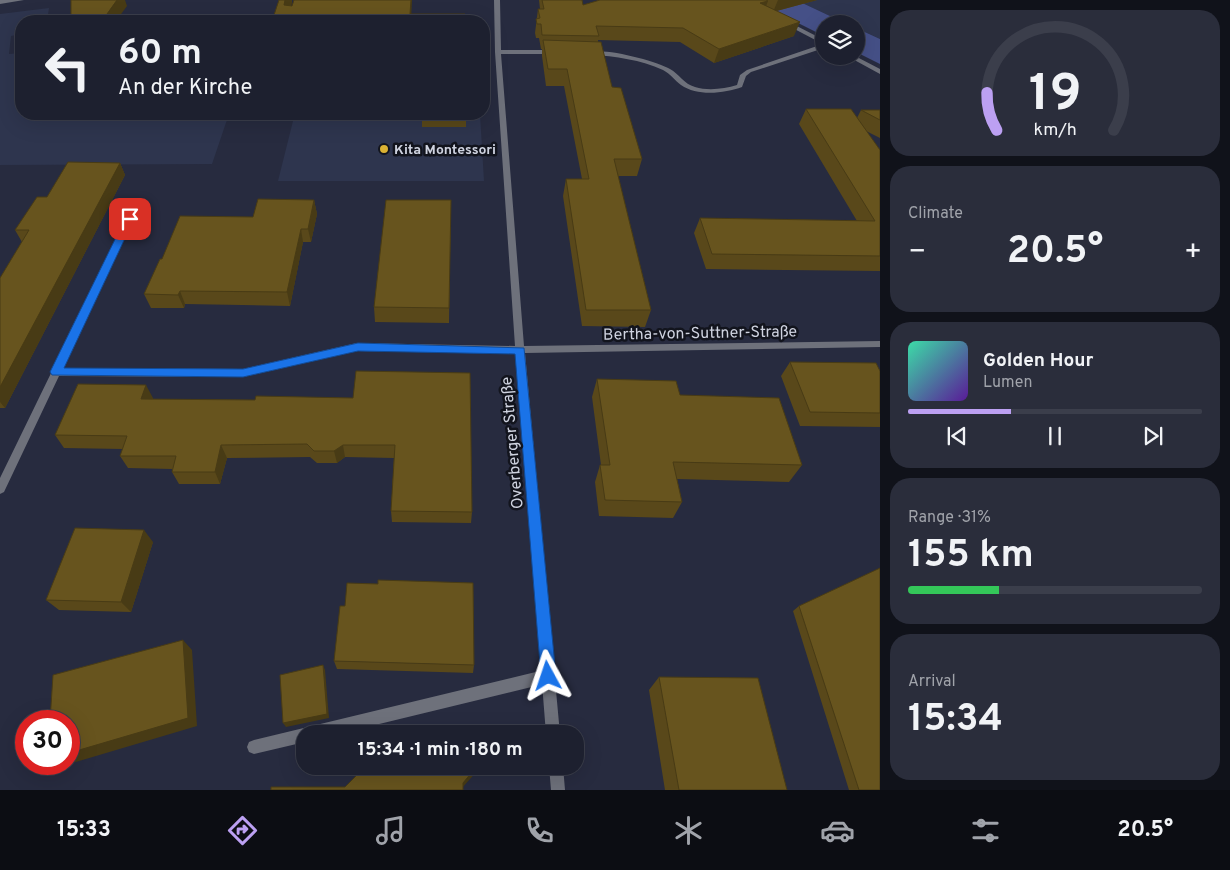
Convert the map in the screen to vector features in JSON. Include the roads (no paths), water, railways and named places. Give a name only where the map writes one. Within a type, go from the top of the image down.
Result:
[{"type":"street","points":[[0,2],[21,0]]},
{"type":"street","name":"Overberger Straße","points":[[497,0],[498,52],[520,350],[552,725]]},
{"type":"street","points":[[775,17],[815,39]]},
{"type":"street","points":[[582,52],[613,54],[666,68],[686,86],[695,89],[732,89],[740,86],[743,75],[749,71],[815,47]]},
{"type":"street","points":[[498,52],[564,52]]},
{"type":"street","points":[[865,64],[880,72]]},
{"type":"street","points":[[0,489],[130,219]]},
{"type":"street","name":"Bertha-von-Suttner-Straße","points":[[56,372],[243,373],[358,347],[520,350],[880,344]]},
{"type":"street","points":[[346,725],[548,676]]},
{"type":"street","points":[[254,747],[296,737]]},
{"type":"street","points":[[557,775],[558,790]]},
{"type":"place","name":"Kita Montessori","points":[[384,149]]}]
